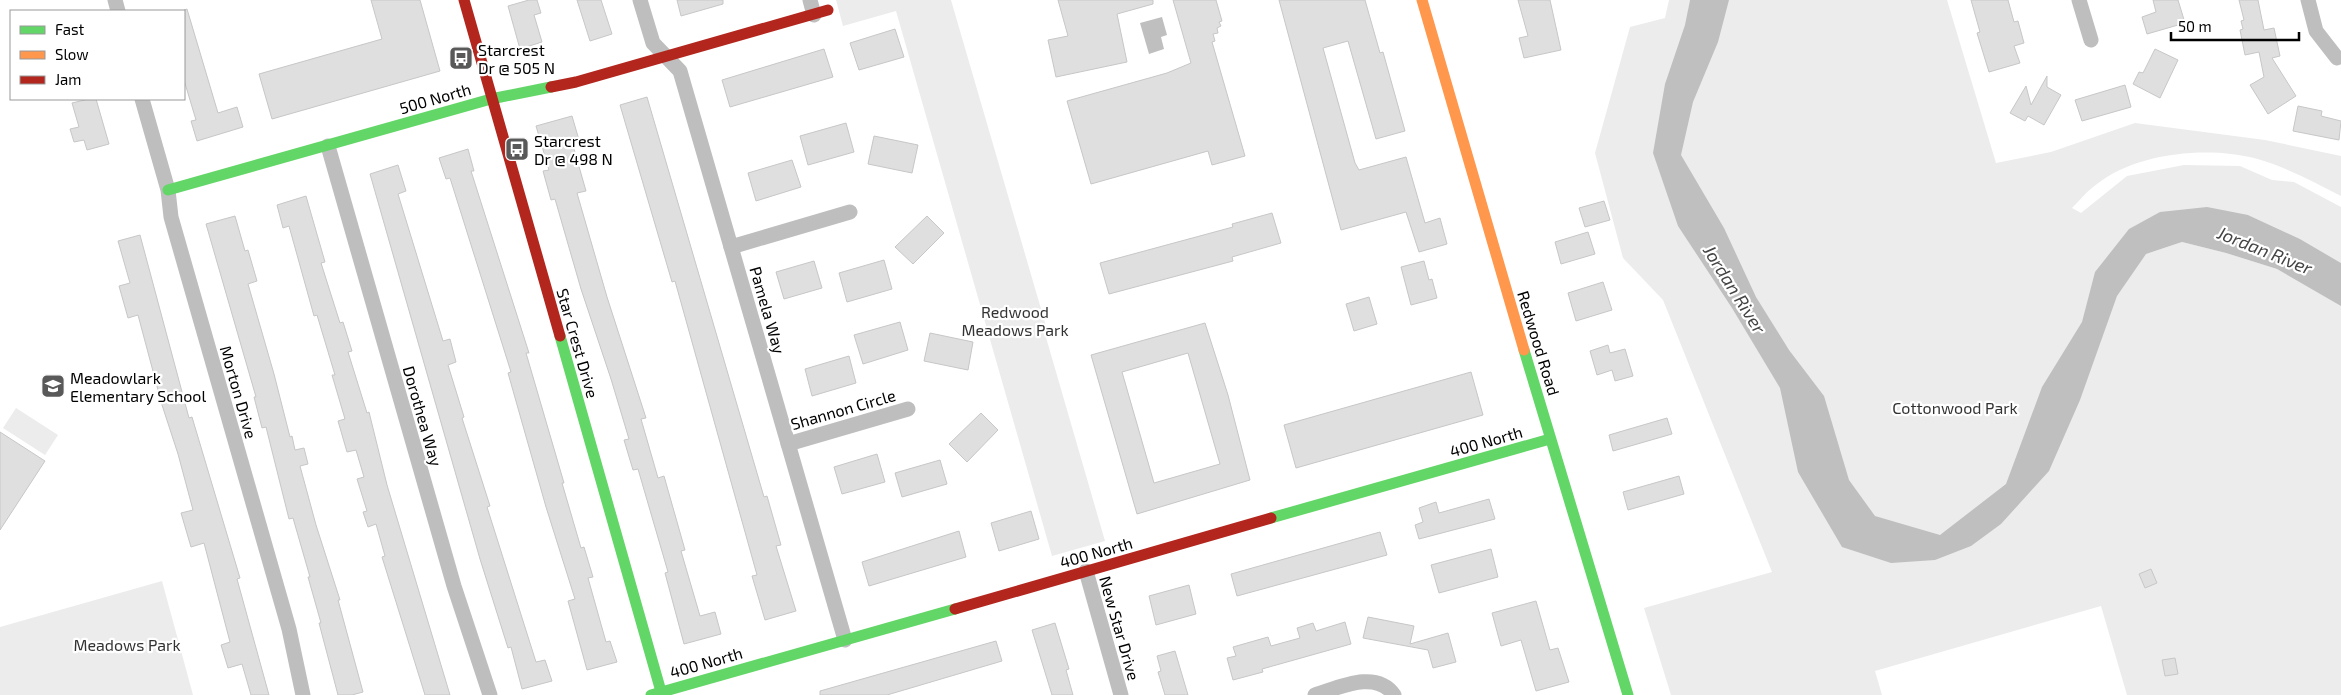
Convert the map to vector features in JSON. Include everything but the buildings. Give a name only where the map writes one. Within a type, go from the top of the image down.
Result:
[{"type":"street","name":"Star Crest Drive","points":[[464,0],[658,694]]},
{"type":"street","name":"Pamela Way","points":[[640,0],[652,43],[680,71],[845,640]]},
{"type":"street","name":"Redwood Road","points":[[1422,0],[1550,439],[1628,695]]},
{"type":"street","points":[[2079,0],[2091,40]]},
{"type":"street","points":[[2308,0],[2316,31],[2337,58]]},
{"type":"street","name":"500 North","points":[[168,190],[186,187],[492,99],[576,82],[665,57],[817,8]]},
{"type":"street","name":"Morton Drive","points":[[142,100],[168,190],[171,217],[288,629],[303,695]]},
{"type":"street","name":"Dorothea Way","points":[[328,146],[454,586],[490,695]]},
{"type":"street","points":[[731,246],[850,212]]},
{"type":"street","name":"Shannon Circle","points":[[788,444],[908,408]]},
{"type":"street","name":"400 North","points":[[658,694],[1550,439]]},
{"type":"street","name":"New Star Drive","points":[[1086,572],[1121,695]]},
{"type":"street","points":[[1314,695],[1371,681],[1387,687],[1394,695]]},
{"type":"green space","name":"Redwood Meadows Park","points":[[836,0],[951,0],[1046,326],[1043,327],[1105,541],[1052,556],[896,11],[843,26]]},
{"type":"green space","name":"Cottonwood Park","points":[[1669,0],[1690,0],[1688,10],[1727,0],[1947,0],[1996,163],[2051,152],[2135,123],[2265,140],[2341,156],[2341,196],[2310,180],[2265,161],[2235,154],[2194,153],[2151,159],[2113,173],[2087,192],[2072,208],[2081,213],[2127,176],[2184,165],[2240,166],[2272,180],[2294,182],[2341,207],[2341,263],[2300,239],[2248,215],[2146,254],[2182,242],[2226,253],[2277,269],[2341,303],[2341,695],[2127,695],[2101,606],[1875,671],[1882,695],[1671,695],[1644,608],[1772,572],[1663,300],[1623,258],[1595,153],[1630,27],[1665,18]]},
{"type":"green space","points":[[16,408],[58,435],[45,455],[3,428]]},
{"type":"green space","name":"Meadows Park","points":[[162,581],[193,695],[0,695],[0,627]]},
{"type":"water","name":"Jordan River","points":[[1690,0],[1729,0],[1718,42],[1693,102],[1681,155],[1724,228],[1756,297],[1789,350],[1824,396],[1849,480],[1875,516],[1940,535],[2006,484],[2042,387],[2082,322],[2095,272],[2129,229],[2160,212],[2207,207],[2248,215],[2300,239],[2341,263],[2341,306],[2277,269],[2226,253],[2182,242],[2146,254],[2117,296],[2080,400],[2049,471],[2001,524],[1971,546],[1935,560],[1891,563],[1842,547],[1798,472],[1780,388],[1732,308],[1678,226],[1653,153],[1665,84],[1685,25]]},
{"type":"water","points":[[1162,17],[1167,35],[1161,37],[1164,49],[1149,54],[1140,23]]},
{"type":"traffic: fast","points":[[168,190],[491,99],[551,87]]},
{"type":"traffic: fast","points":[[560,336],[662,695]]},
{"type":"traffic: fast","points":[[1524,350],[1628,695]]},
{"type":"traffic: fast","points":[[1271,518],[1550,439]]},
{"type":"traffic: fast","points":[[651,695],[955,609]]},
{"type":"traffic: slow","points":[[1422,0],[1524,350]]},
{"type":"traffic: jam","points":[[464,0],[560,336]]},
{"type":"traffic: jam","points":[[551,87],[576,82],[828,10]]},
{"type":"traffic: jam","points":[[955,609],[1271,518]]},
{"type":"place","name":"Starcrest Dr @ 505 N","points":[[461,58]]},
{"type":"place","name":"Starcrest Dr @ 498 N","points":[[517,149]]},
{"type":"place","name":"Meadowlark Elementary School","points":[[53,386]]}]
